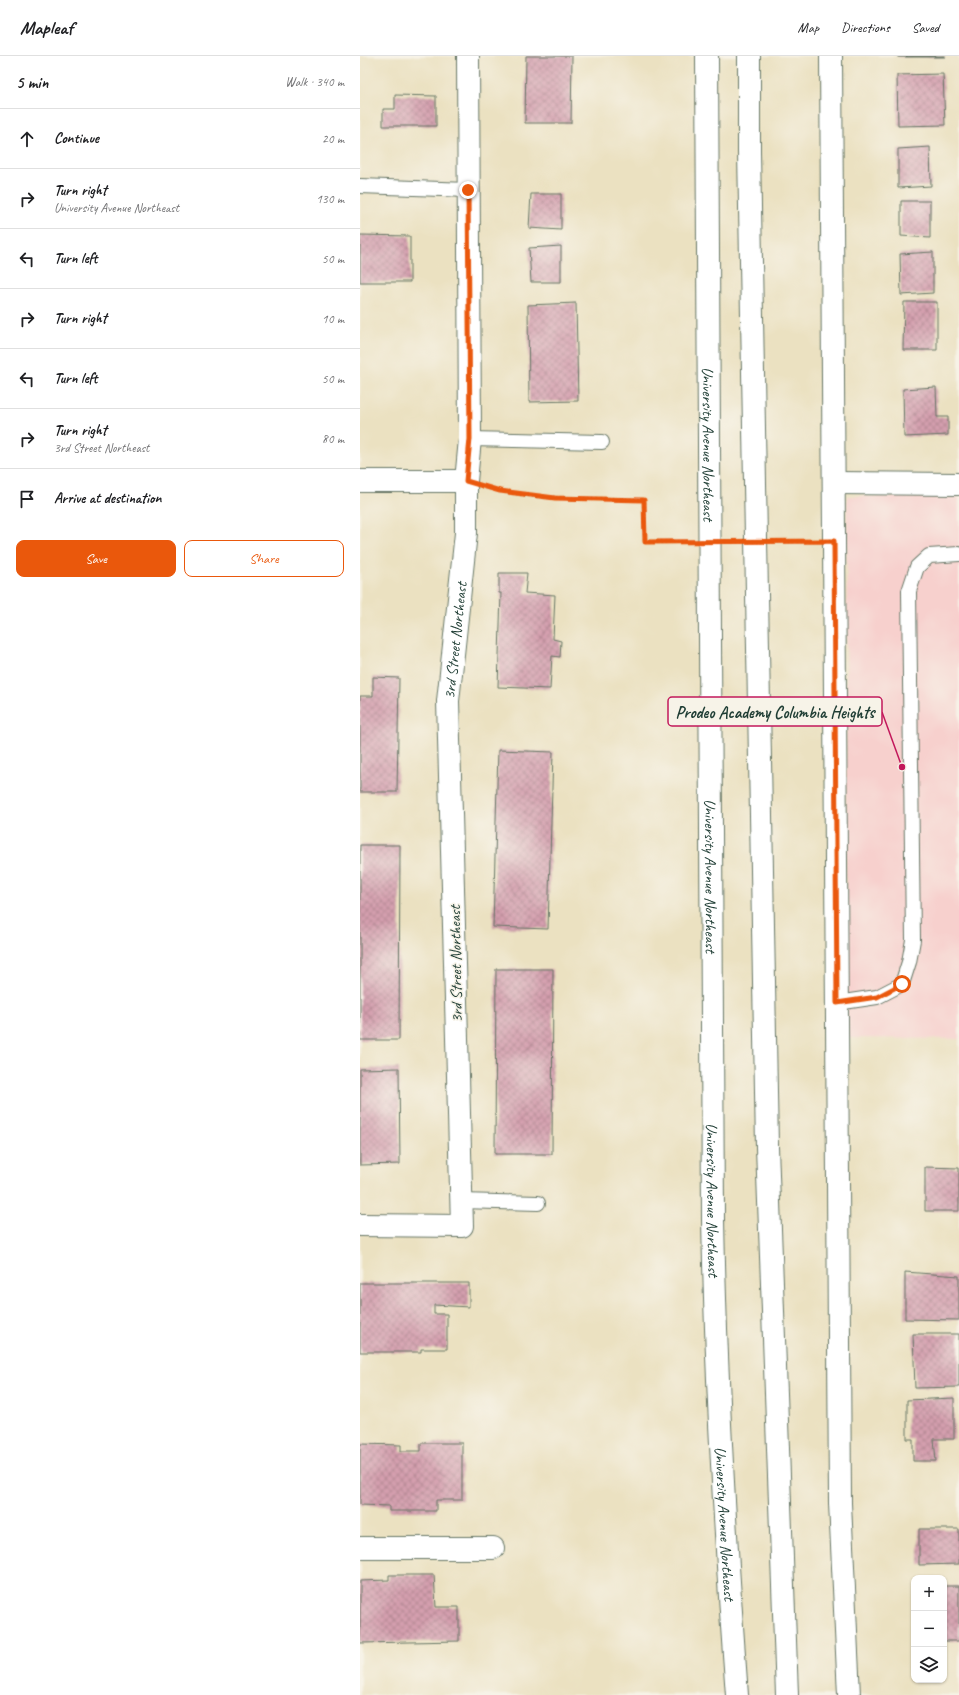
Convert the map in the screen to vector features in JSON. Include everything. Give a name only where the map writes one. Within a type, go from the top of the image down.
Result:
[{"type":"street","name":"3rd Street Northeast","points":[[360,1225],[462,1226],[448,701],[466,533],[466,481],[470,439],[468,56]]},
{"type":"street","name":"University Avenue Northeast","points":[[707,56],[712,1220],[715,1332],[722,1471],[737,1695]]},
{"type":"street","points":[[750,56],[749,151],[766,1140],[787,1695]]},
{"type":"street","points":[[831,56],[840,1503],[849,1695]]},
{"type":"street","points":[[360,481],[466,481]]},
{"type":"street","points":[[834,483],[959,484]]},
{"type":"street","points":[[360,1548],[493,1548]]},
{"type":"lane","points":[[360,186],[468,190]]},
{"type":"lane","points":[[470,439],[602,442]]},
{"type":"lane","points":[[837,1003],[877,997],[902,984],[909,962],[913,940],[909,591],[916,567],[929,556],[959,554]]},
{"type":"lane","points":[[461,1201],[538,1203]]},
{"type":"path","points":[[466,481],[500,491],[555,498],[644,500],[645,542],[834,541]]},
{"type":"shaded area","points":[[847,496],[959,497],[959,1039],[845,1038]]},
{"type":"building","points":[[526,56],[572,56],[571,123],[525,123]]},
{"type":"building","points":[[945,56],[945,57],[898,57]]},
{"type":"building","points":[[943,74],[945,125],[898,126],[897,75]]},
{"type":"building","points":[[395,95],[436,96],[436,126],[383,126],[383,109],[395,109]]},
{"type":"building","points":[[930,147],[931,186],[898,188],[898,149]]},
{"type":"building","points":[[531,194],[561,194],[561,230],[529,228]]},
{"type":"building","points":[[901,201],[930,201],[930,238],[901,236]]},
{"type":"building","points":[[360,235],[410,236],[410,282],[360,282]]},
{"type":"building","points":[[561,246],[561,282],[531,282],[529,248]]},
{"type":"building","points":[[933,252],[933,293],[901,295],[900,254]]},
{"type":"building","points":[[904,302],[937,302],[937,350],[903,350]]},
{"type":"building","points":[[576,303],[578,401],[529,402],[528,305]]},
{"type":"building","points":[[936,387],[937,417],[948,417],[948,435],[904,437],[903,389]]},
{"type":"building","points":[[499,573],[527,573],[525,593],[555,595],[553,639],[561,641],[560,657],[552,656],[550,689],[498,687],[501,593],[499,593]]},
{"type":"building","points":[[373,677],[399,678],[397,792],[360,792],[360,696],[373,696]]},
{"type":"building","points":[[498,750],[553,752],[548,929],[493,927]]},
{"type":"building","points":[[360,845],[400,845],[399,1040],[360,1040]]},
{"type":"building","points":[[496,969],[553,969],[552,1154],[495,1154]]},
{"type":"building","points":[[399,1068],[400,1164],[360,1165],[360,1069]]},
{"type":"building","points":[[925,1167],[959,1168],[959,1211],[925,1211]]},
{"type":"building","points":[[905,1272],[959,1276],[959,1320],[905,1319]]},
{"type":"building","points":[[360,1283],[469,1283],[469,1307],[434,1305],[434,1314],[447,1314],[447,1349],[421,1349],[421,1352],[360,1352]]},
{"type":"building","points":[[913,1334],[959,1334],[959,1387],[915,1388]]},
{"type":"building","points":[[954,1398],[954,1439],[934,1439],[936,1461],[913,1461],[913,1439],[907,1439],[907,1400]]},
{"type":"building","points":[[421,1443],[462,1443],[462,1500],[436,1500],[436,1511],[389,1511],[389,1506],[360,1505],[360,1444],[401,1445],[401,1451],[421,1451]]},
{"type":"building","points":[[919,1529],[959,1529],[959,1564],[919,1565]]},
{"type":"building","points":[[389,1575],[434,1575],[436,1607],[459,1607],[459,1641],[360,1643],[360,1581],[389,1580]]},
{"type":"building","points":[[947,1586],[959,1586],[959,1641],[947,1641]]},
{"type":"place","name":"Prodeo Academy Columbia Heights","points":[[902,767]]},
{"type":"route","points":[[468,190],[470,439],[466,481],[500,491],[555,498],[644,500],[645,542],[834,541],[837,1003],[877,997],[902,984]]}]
